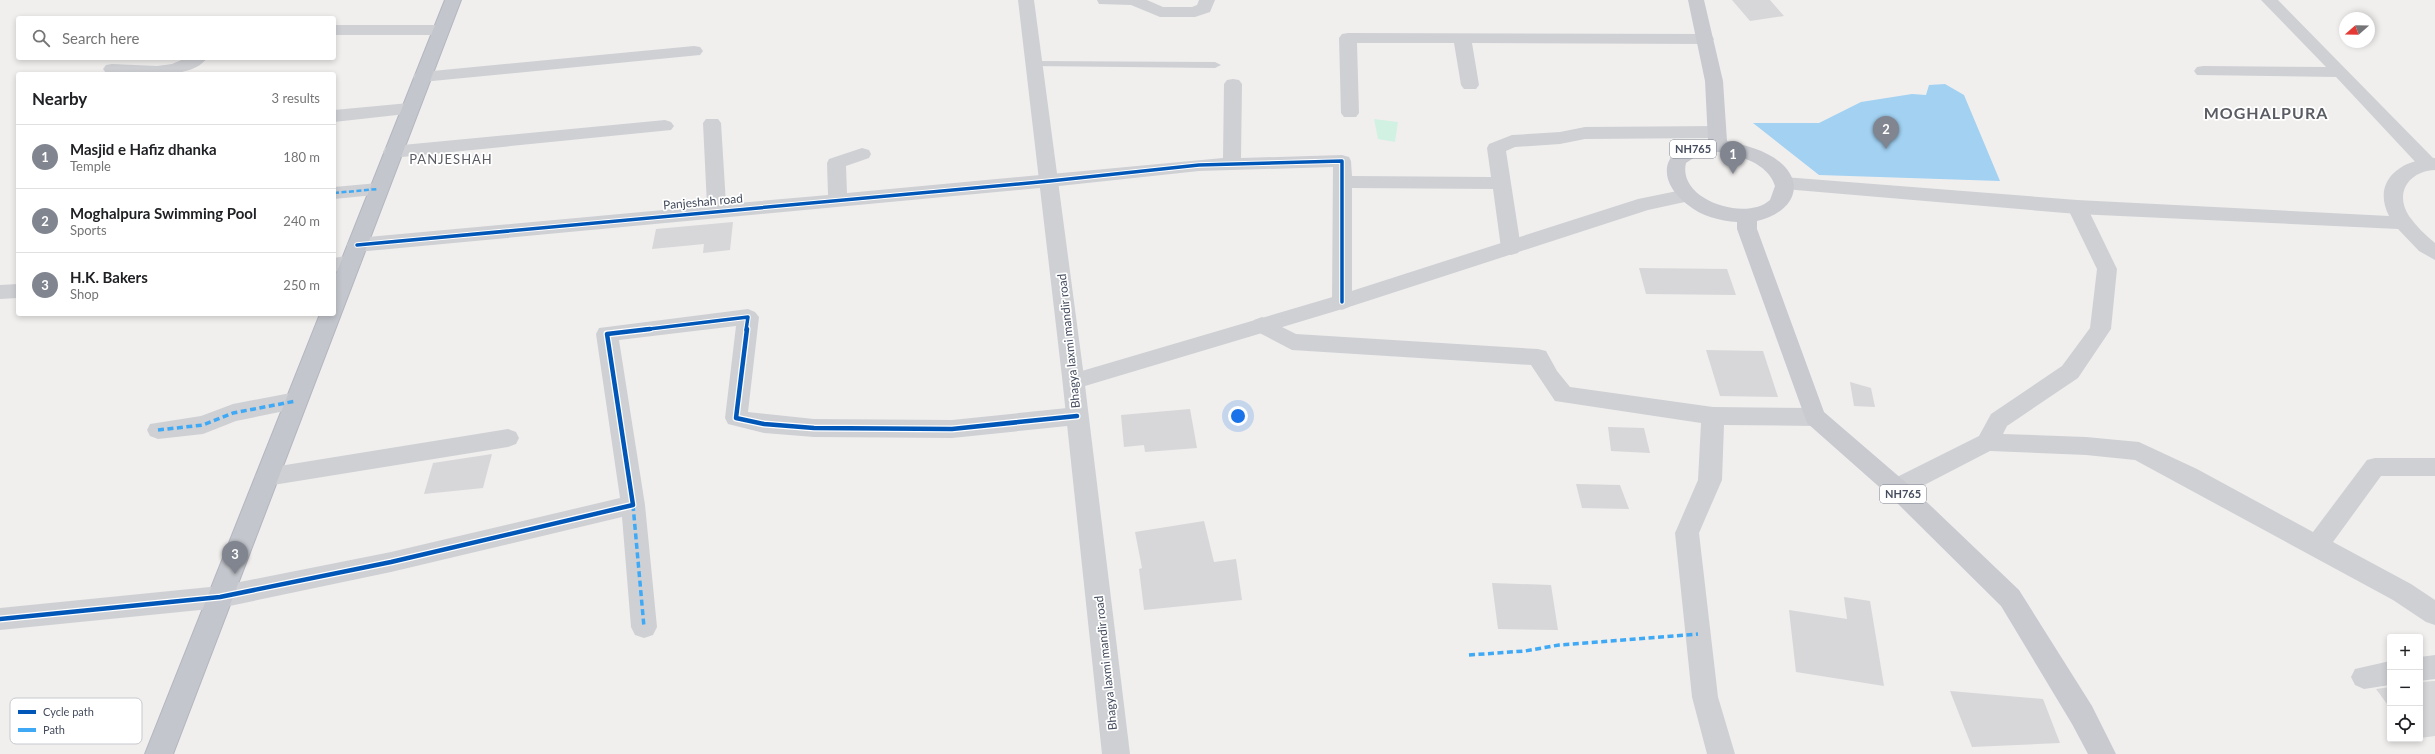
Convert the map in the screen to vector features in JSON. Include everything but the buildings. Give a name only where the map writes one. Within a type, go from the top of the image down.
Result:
[{"type":"highway","points":[[336,299],[348,257],[378,189],[453,0]]},
{"type":"highway","points":[[159,754],[330,316]]},
{"type":"main road","name":"Bhagya laxmi mandir road","points":[[1026,0],[1075,381],[1077,416],[1116,754]]},
{"type":"main road","name":"NH765","points":[[1696,0],[1714,81],[1718,139]]},
{"type":"main road","name":"NH765","points":[[1718,139],[1733,147],[1754,154],[1771,164],[1784,183],[1785,191],[1780,203],[1766,212],[1747,216],[1725,214],[1704,207],[1687,195],[1677,182],[1675,168],[1681,157],[1694,149],[1718,139]]},
{"type":"main road","name":"NH765","points":[[1747,216],[1747,229],[1767,288],[1815,417],[1897,488],[2010,598],[2082,715],[2102,754]]},
{"type":"street","points":[[1105,0],[1136,0],[1160,12],[1195,12],[1204,8],[1207,0]]},
{"type":"street","points":[[2269,0],[2432,164],[2406,171],[2394,184],[2392,202],[2403,223],[2422,243],[2435,252]]},
{"type":"street","points":[[336,30],[440,30]]},
{"type":"street","points":[[1350,113],[1348,38],[1705,40]]},
{"type":"street","points":[[1462,38],[1470,85]]},
{"type":"street","points":[[422,76],[694,51]]},
{"type":"street","points":[[112,69],[170,71],[187,66],[195,60]]},
{"type":"street","points":[[2203,71],[2342,72]]},
{"type":"street","points":[[1232,84],[1232,162]]},
{"type":"street","points":[[336,116],[409,109]]},
{"type":"street","points":[[712,123],[717,211]]},
{"type":"street","points":[[392,152],[665,126]]},
{"type":"street","points":[[1511,248],[1500,183],[1496,148],[1512,141],[1560,138],[1584,133],[1718,139]]},
{"type":"street","points":[[838,200],[836,163],[862,154]]},
{"type":"street","name":"Panjeshah road","points":[[348,257],[717,211],[1050,181],[1232,162],[1342,161],[1342,182]]},
{"type":"street","points":[[1342,302],[1342,182],[1500,183]]},
{"type":"street","points":[[1784,183],[2077,207],[2403,223]]},
{"type":"street","points":[[336,193],[378,189]]},
{"type":"street","points":[[1075,381],[1342,302],[1645,204],[1687,195]]},
{"type":"street","points":[[1987,442],[1999,420],[2070,372],[2100,329],[2107,269],[2077,207]]},
{"type":"street","points":[[0,292],[16,291]]},
{"type":"street","points":[[644,627],[633,505],[607,334],[748,317],[736,418],[764,424],[814,428],[952,429],[1077,416]]},
{"type":"street","points":[[1262,326],[1292,342],[1538,358],[1549,377],[1563,395],[1713,416],[1815,417]]},
{"type":"street","points":[[158,430],[203,424],[233,413],[296,401]]},
{"type":"street","points":[[1713,416],[1710,480],[1687,533],[1705,697],[1721,754]]},
{"type":"street","points":[[267,477],[508,438]]},
{"type":"street","points":[[1897,488],[1987,442],[2086,446],[2139,451],[2189,476],[2402,592],[2435,614]]},
{"type":"street","points":[[2316,546],[2375,467],[2435,467]]},
{"type":"street","points":[[0,619],[220,597],[391,562],[633,505]]},
{"type":"street","points":[[2423,669],[2435,668]]},
{"type":"street","points":[[2364,677],[2387,673]]},
{"type":"lane","points":[[1034,64],[1215,65]]},
{"type":"green space","points":[[1374,119],[1398,122],[1395,142],[1378,139]]},
{"type":"water","points":[[1945,84],[1964,95],[2000,181],[1819,175],[1753,123],[1819,123],[1861,102],[1912,94],[1926,95],[1929,85]]},
{"type":"marked path","points":[[336,193],[378,189]]},
{"type":"marked path","points":[[158,430],[203,425],[233,413],[296,401]]},
{"type":"marked path","points":[[633,505],[644,627]]},
{"type":"marked path","points":[[1469,655],[1525,651],[1559,645],[1698,634]]},
{"type":"cycle path","points":[[357,245],[1050,181],[1199,165],[1342,161],[1342,302]]},
{"type":"cycle path","points":[[0,619],[220,597],[391,562],[633,505],[607,334],[748,317],[736,418],[764,424],[814,428],[952,429],[1077,416]]},
{"type":"place","name":"Moghalpura Swimming Pool","points":[[1886,149]]},
{"type":"place","name":"Masjid e Hafiz dhanka","points":[[1733,174]]},
{"type":"place","name":"H.K. Bakers","points":[[235,574]]},
{"type":"district","name":"MOGHALPURA","points":[[2266,113]]},
{"type":"district","name":"PANJESHAH","points":[[451,159]]}]
